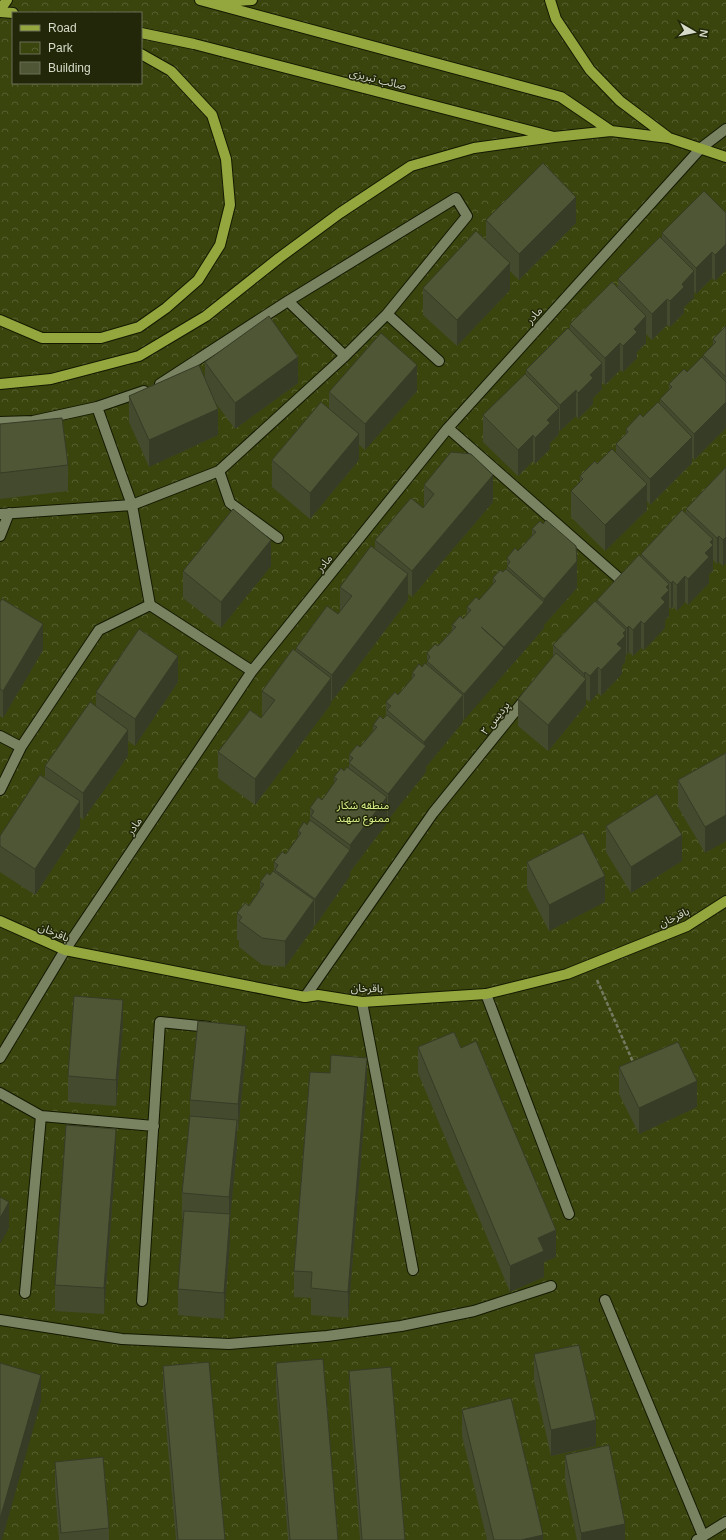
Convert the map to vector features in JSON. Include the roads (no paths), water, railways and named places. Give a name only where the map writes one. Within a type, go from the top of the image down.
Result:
[{"type":"main road","points":[[7,0],[0,11],[12,13]]},
{"type":"main road","points":[[204,1],[252,0]]},
{"type":"main road","points":[[550,0],[556,19],[590,70],[620,101],[669,138]]},
{"type":"main road","name":"صائب تبریزی","points":[[204,1],[561,97],[611,131]]},
{"type":"main road","name":"صائب تبریزی","points":[[142,33],[194,44],[554,137],[611,131],[669,138],[726,156]]},
{"type":"main road","points":[[0,320],[42,338],[101,338],[139,327],[166,308],[198,280],[220,245],[230,205],[226,159],[212,115],[171,71],[142,55]]},
{"type":"main road","points":[[0,384],[51,379],[139,356],[206,316],[279,258],[340,213],[411,166],[474,148],[554,137]]},
{"type":"main road","name":"باقرخان","points":[[0,921],[65,950],[305,997],[318,995],[362,1002],[486,994],[567,974],[687,926],[726,901]]},
{"type":"street","name":"مادر","points":[[0,1058],[65,950],[252,671],[448,428],[701,148],[726,129]]},
{"type":"street","points":[[0,422],[33,421],[97,407],[157,387],[288,301],[456,198],[467,216],[387,314],[345,356],[219,471],[132,505],[4,514],[0,536]]},
{"type":"street","points":[[288,301],[345,356]]},
{"type":"street","points":[[387,314],[439,360]]},
{"type":"street","points":[[97,407],[132,505],[150,605],[252,671]]},
{"type":"street","points":[[448,428],[622,581]]},
{"type":"street","points":[[219,471],[230,503],[278,538]]},
{"type":"street","points":[[0,790],[21,747],[99,630],[150,605]]},
{"type":"street","name":"پردیس ۲","points":[[305,997],[433,813],[532,691]]},
{"type":"street","points":[[0,736],[21,747]]},
{"type":"street","points":[[486,994],[570,1214]]},
{"type":"street","points":[[362,1002],[413,1270]]},
{"type":"street","points":[[142,1301],[160,1022],[216,1028]]},
{"type":"street","points":[[0,1093],[41,1116],[154,1126]]},
{"type":"street","points":[[25,1293],[41,1116]]},
{"type":"street","points":[[0,1320],[122,1339],[229,1344],[327,1336],[401,1326],[474,1311],[551,1286]]},
{"type":"street","points":[[605,1300],[700,1538],[726,1522]]},
{"type":"park label","name":"منطقه شکار ممنوع سهند","points":[[363,811]]}]
